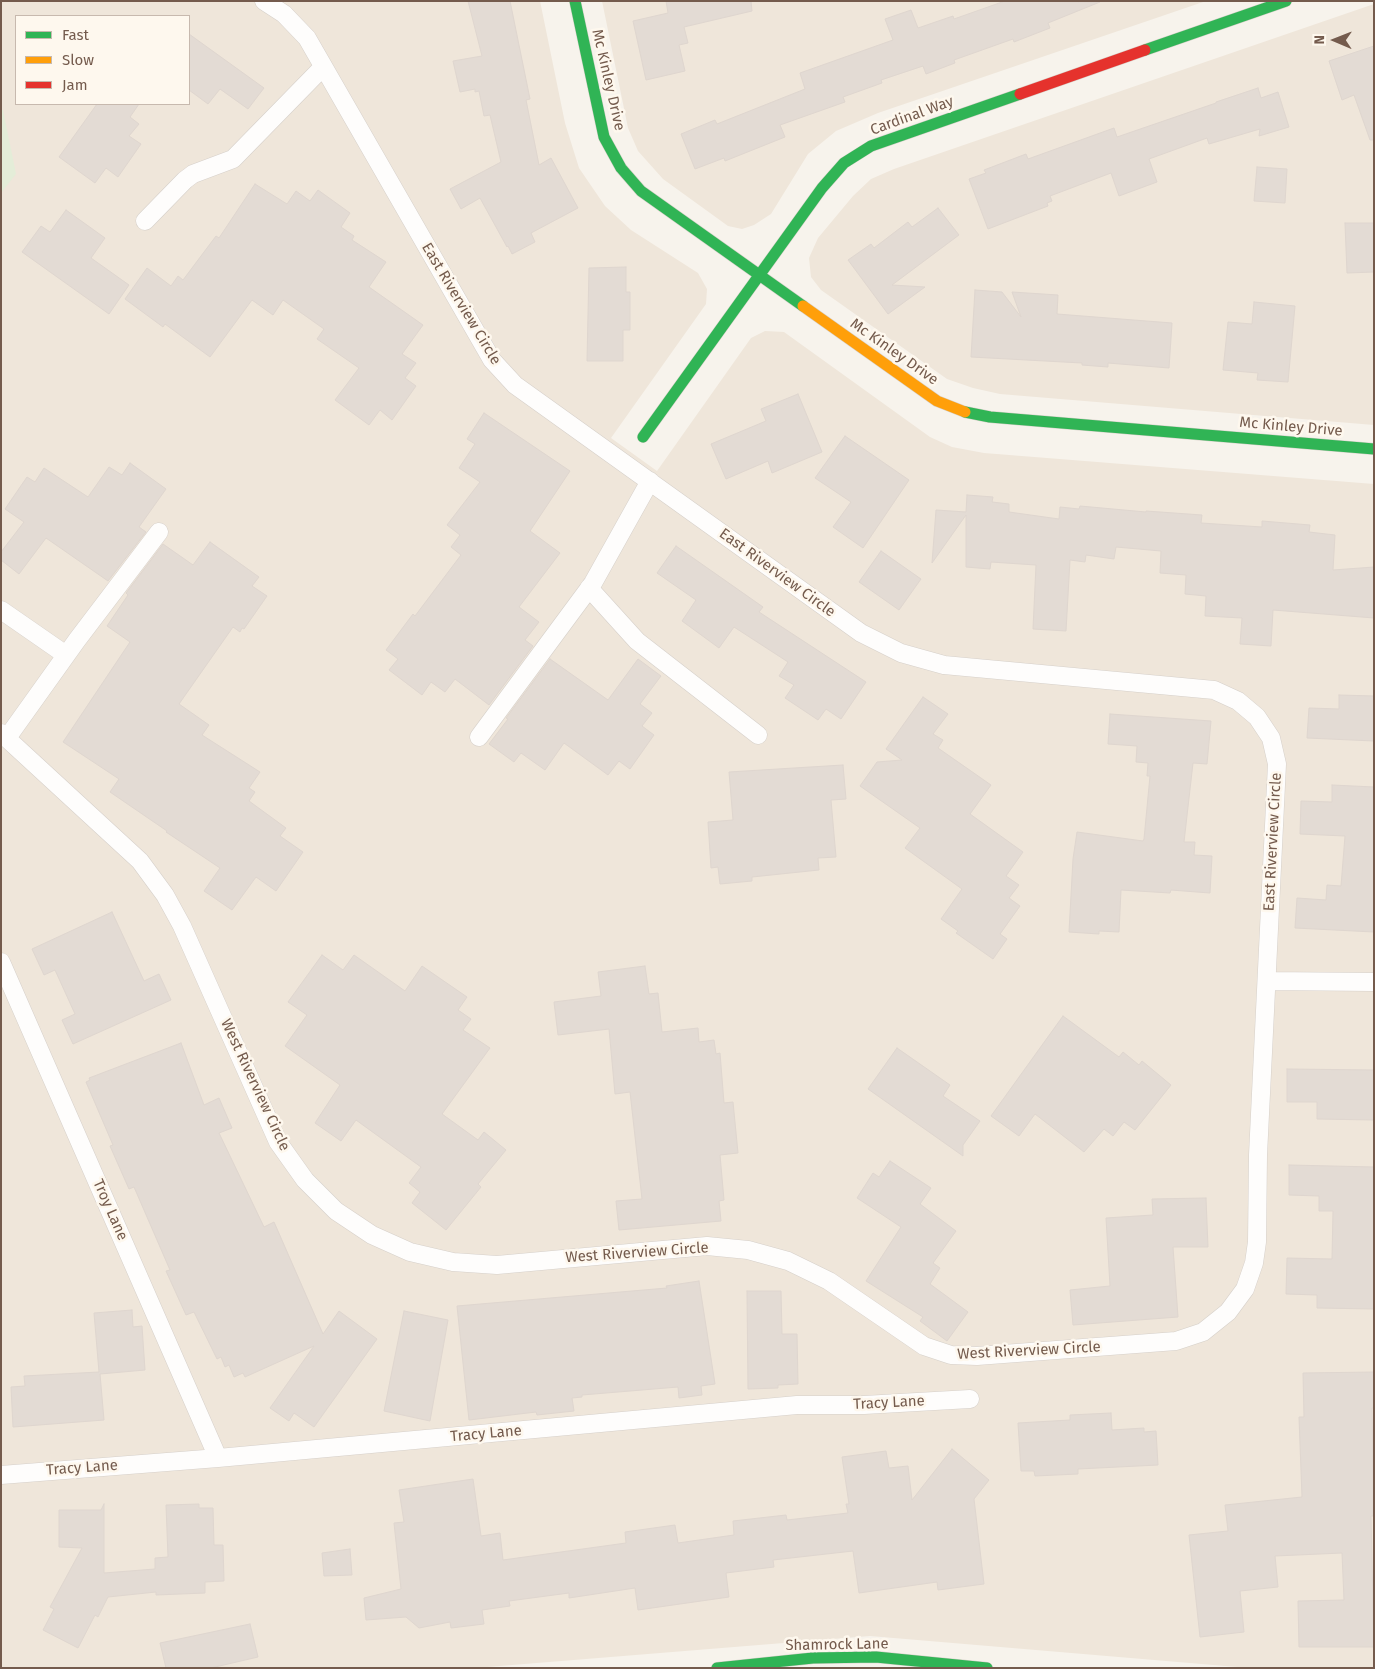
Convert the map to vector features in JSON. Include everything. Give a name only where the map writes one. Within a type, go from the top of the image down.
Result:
[{"type":"street","name":"Mc Kinley Drive","points":[[575,1],[604,137],[621,168],[641,191],[937,401],[968,413],[990,417],[1374,450]]},
{"type":"street","name":"Cardinal Way","points":[[643,437],[822,188],[844,163],[871,146],[1286,1]]},
{"type":"street","name":"Shamrock Lane","points":[[717,1668],[813,1658],[876,1657],[987,1668]]},
{"type":"lane","name":"East Riverview Circle","points":[[264,1],[284,14],[307,38],[492,360],[515,385],[861,633],[901,653],[944,665],[1214,690],[1238,701],[1257,717],[1271,738],[1277,764],[1267,981]]},
{"type":"lane","points":[[145,221],[193,174],[233,158],[323,67]]},
{"type":"lane","points":[[479,737],[589,588],[650,481]]},
{"type":"lane","points":[[4,735],[159,532]]},
{"type":"lane","points":[[589,588],[637,641],[758,735]]},
{"type":"lane","points":[[1,610],[66,655]]},
{"type":"lane","name":"West Riverview Circle","points":[[4,735],[140,861],[165,895],[182,926],[278,1142],[305,1180],[336,1210],[372,1235],[410,1252],[453,1262],[497,1264],[707,1246],[748,1250],[788,1261],[829,1281],[924,1346],[951,1355],[977,1356],[1176,1341],[1203,1332],[1228,1312],[1245,1289],[1254,1263],[1257,1242],[1258,1156],[1267,981]]},
{"type":"lane","name":"Troy Lane","points":[[1,962],[218,1458]]},
{"type":"lane","points":[[1267,981],[1374,982]]},
{"type":"lane","name":"Tracy Lane","points":[[1,1475],[218,1458],[797,1405],[864,1405],[970,1399]]},
{"type":"shaded area","points":[[1,1],[540,1],[565,123],[579,168],[605,206],[631,230],[698,273],[707,289],[706,304],[611,438],[657,471],[751,338],[765,331],[784,332],[930,437],[952,447],[984,453],[1374,484],[1374,1668],[1249,1668],[870,1636],[475,1668],[1,1668]]},
{"type":"shaded area","points":[[602,1],[1206,1],[878,113],[836,131],[808,154],[771,214],[754,225],[742,229],[728,226],[663,179],[638,151],[628,128]]},
{"type":"shaded area","points":[[1374,4],[1374,425],[1000,394],[973,388],[947,379],[821,290],[811,277],[809,258],[818,238],[853,196],[871,179],[894,169]]},
{"type":"green space","points":[[1,110],[3,110],[16,174],[1,193]]},
{"type":"building","points":[[468,1],[510,1],[530,99],[526,100],[539,165],[551,158],[578,208],[531,233],[535,242],[512,254],[480,198],[461,209],[450,189],[501,162],[490,115],[484,116],[479,91],[475,92],[475,89],[460,92],[453,61],[482,56]]},
{"type":"building","points":[[666,1],[751,1],[752,11],[684,27],[688,43],[679,45],[685,71],[646,80],[633,21],[668,13]]},
{"type":"building","points":[[1005,1],[1100,2],[1048,23],[1050,28],[1014,42],[1013,39],[954,60],[955,63],[926,74],[923,66],[881,80],[882,83],[843,97],[845,102],[780,125],[785,137],[725,161],[724,158],[695,169],[681,134],[715,120],[717,124],[805,89],[800,73],[893,40],[885,19],[911,10],[918,28],[953,16],[954,19]]},
{"type":"building","points":[[190,35],[264,88],[248,109],[220,89],[208,104],[190,91]]},
{"type":"building","points":[[1374,46],[1374,140],[1370,140],[1354,95],[1342,100],[1329,61]]},
{"type":"building","points":[[1258,88],[1261,98],[1278,92],[1289,127],[1259,136],[1260,129],[1209,144],[1207,138],[1149,159],[1157,182],[1119,196],[1111,173],[1050,196],[1052,201],[1047,203],[1048,206],[988,229],[969,179],[986,173],[984,170],[1026,154],[1028,159],[1114,128],[1117,137]]},
{"type":"building","points":[[96,105],[138,105],[130,117],[139,124],[129,136],[141,144],[118,177],[106,168],[95,183],[59,157]]},
{"type":"building","points":[[1257,167],[1287,169],[1285,203],[1254,201]]},
{"type":"building","points":[[255,184],[287,204],[296,191],[310,201],[318,190],[350,213],[341,227],[354,236],[352,240],[386,262],[369,287],[423,325],[402,354],[416,363],[405,378],[416,386],[392,420],[380,410],[369,425],[335,400],[359,368],[317,339],[324,329],[283,300],[273,315],[252,300],[210,357],[165,324],[163,327],[125,299],[147,268],[171,286],[178,276],[183,280],[216,236],[219,238]]},
{"type":"building","points":[[938,208],[959,235],[892,285],[925,287],[888,314],[848,260],[871,244],[874,248],[908,222],[912,227]]},
{"type":"building","points":[[66,210],[105,238],[91,258],[129,285],[109,314],[22,252],[41,226],[50,232]]},
{"type":"building","points":[[1345,223],[1374,223],[1374,272],[1347,273]]},
{"type":"building","points":[[626,267],[626,292],[630,292],[630,330],[623,330],[623,361],[587,361],[589,268]]},
{"type":"building","points":[[975,290],[1002,292],[1021,317],[1012,292],[1058,295],[1057,314],[1172,323],[1169,368],[1108,363],[1108,367],[1082,365],[1082,363],[971,357]]},
{"type":"building","points":[[1254,302],[1295,306],[1288,382],[1257,380],[1258,373],[1223,370],[1228,322],[1252,324]]},
{"type":"building","points":[[798,394],[822,452],[772,473],[768,461],[726,479],[711,444],[766,421],[761,409]]},
{"type":"building","points":[[484,413],[570,471],[530,531],[560,553],[519,607],[539,622],[525,640],[533,646],[489,705],[455,679],[445,692],[431,682],[422,695],[389,670],[398,659],[386,650],[413,614],[415,616],[461,555],[451,547],[460,535],[447,525],[480,482],[459,468],[475,444],[467,439]]},
{"type":"building","points":[[845,436],[909,480],[863,548],[833,527],[851,502],[815,478]]},
{"type":"building","points":[[130,463],[166,489],[139,527],[146,532],[108,581],[46,538],[19,574],[1,560],[1,552],[24,522],[5,509],[27,477],[35,482],[44,468],[88,497],[109,467],[122,475]]},
{"type":"building","points":[[967,495],[993,497],[992,502],[1009,504],[1009,512],[1059,519],[1060,507],[1079,509],[1080,506],[1202,515],[1201,523],[1262,527],[1262,521],[1310,525],[1309,532],[1335,535],[1333,570],[1374,567],[1374,618],[1273,610],[1271,646],[1240,644],[1242,618],[1205,616],[1206,596],[1185,594],[1186,575],[1160,573],[1161,551],[1116,547],[1114,559],[1086,555],[1085,562],[1070,560],[1066,631],[1033,629],[1036,565],[991,562],[990,569],[966,567],[966,515],[932,563],[936,510],[966,512]]},
{"type":"building","points":[[210,542],[259,577],[252,586],[267,596],[244,629],[242,628],[240,632],[233,627],[179,704],[209,725],[202,735],[260,772],[249,788],[255,792],[249,801],[286,828],[280,836],[303,852],[276,891],[256,877],[232,910],[204,891],[220,868],[110,792],[119,779],[63,742],[130,642],[107,626],[128,595],[126,593],[163,544],[193,565]]},
{"type":"building","points":[[676,546],[763,607],[759,612],[866,682],[841,719],[826,709],[818,720],[785,698],[794,685],[779,676],[788,662],[734,627],[719,648],[682,621],[696,600],[657,573]]},
{"type":"building","points":[[881,551],[921,579],[899,610],[859,582]]},
{"type":"building","points":[[550,659],[608,700],[638,659],[661,676],[640,704],[652,713],[642,726],[654,735],[630,769],[619,761],[608,775],[564,743],[545,770],[521,753],[514,762],[489,744]]},
{"type":"building","points":[[1339,695],[1374,696],[1374,741],[1307,738],[1309,708],[1339,709]]},
{"type":"building","points":[[923,697],[948,714],[933,734],[943,740],[938,748],[991,785],[970,814],[1023,852],[1006,876],[1019,885],[1009,898],[1020,906],[1000,934],[1007,939],[993,959],[956,933],[958,931],[941,919],[962,889],[905,848],[920,828],[860,786],[877,762],[902,760],[886,749]]},
{"type":"building","points":[[1110,714],[1211,721],[1207,764],[1193,763],[1184,842],[1195,842],[1194,855],[1212,856],[1210,893],[1171,890],[1170,893],[1121,890],[1119,932],[1099,931],[1099,934],[1069,932],[1073,859],[1077,832],[1143,841],[1144,839],[1150,776],[1147,776],[1148,763],[1136,762],[1137,746],[1108,744]]},
{"type":"building","points":[[843,765],[846,799],[831,800],[836,857],[818,858],[819,870],[752,877],[752,881],[720,884],[718,867],[711,868],[708,822],[733,820],[729,772]]},
{"type":"building","points":[[1332,785],[1374,787],[1374,932],[1295,928],[1297,898],[1326,900],[1327,885],[1341,886],[1345,836],[1300,834],[1301,801],[1332,802]]},
{"type":"building","points":[[112,912],[144,981],[159,974],[171,1000],[73,1044],[62,1020],[75,1014],[55,970],[44,975],[32,949]]},
{"type":"building","points":[[322,955],[343,970],[354,955],[405,991],[422,966],[467,997],[458,1010],[471,1019],[463,1030],[490,1048],[442,1114],[478,1140],[484,1132],[506,1150],[478,1184],[481,1187],[446,1230],[412,1203],[420,1192],[409,1183],[421,1167],[356,1120],[341,1141],[315,1123],[340,1085],[285,1046],[307,1015],[288,1002]]},
{"type":"building","points":[[645,966],[649,994],[658,993],[662,1032],[698,1028],[699,1042],[714,1040],[716,1054],[720,1053],[724,1103],[733,1102],[738,1153],[720,1155],[724,1200],[719,1201],[721,1221],[619,1230],[616,1201],[642,1199],[630,1092],[615,1094],[609,1029],[558,1035],[554,1002],[601,996],[598,972]]},
{"type":"building","points":[[1063,1016],[1119,1057],[1123,1052],[1139,1065],[1142,1061],[1171,1085],[1135,1130],[1124,1122],[1113,1136],[1104,1129],[1084,1152],[1035,1114],[1019,1136],[991,1116]]},
{"type":"building","points":[[181,1043],[204,1105],[219,1098],[232,1128],[219,1133],[264,1227],[274,1222],[323,1334],[339,1311],[377,1339],[314,1427],[294,1413],[289,1421],[270,1408],[314,1346],[245,1377],[243,1373],[234,1377],[229,1365],[225,1367],[221,1357],[217,1359],[194,1312],[186,1315],[166,1271],[170,1270],[134,1187],[129,1189],[110,1146],[113,1145],[86,1082],[90,1080],[89,1078]]},
{"type":"building","points":[[897,1048],[950,1085],[943,1096],[980,1121],[963,1145],[963,1156],[868,1089]]},
{"type":"building","points":[[1287,1069],[1374,1070],[1374,1120],[1317,1119],[1317,1102],[1287,1102]]},
{"type":"building","points":[[890,1161],[931,1188],[920,1204],[956,1231],[933,1263],[940,1268],[930,1284],[968,1312],[947,1341],[920,1321],[923,1317],[866,1281],[901,1227],[857,1198],[873,1173],[879,1177]]},
{"type":"building","points":[[1289,1165],[1374,1167],[1374,1309],[1317,1308],[1317,1295],[1286,1294],[1287,1258],[1332,1259],[1333,1211],[1319,1211],[1319,1196],[1289,1195]]},
{"type":"building","points":[[1206,1198],[1208,1247],[1173,1247],[1178,1317],[1073,1325],[1070,1290],[1110,1286],[1106,1218],[1153,1215],[1152,1199]]},
{"type":"building","points":[[699,1281],[715,1384],[701,1386],[702,1395],[679,1398],[678,1387],[582,1395],[582,1397],[572,1398],[574,1411],[537,1415],[536,1412],[469,1420],[457,1306],[667,1288],[666,1286]]},
{"type":"building","points":[[747,1291],[781,1291],[782,1334],[797,1334],[798,1384],[778,1385],[778,1388],[748,1389]]},
{"type":"building","points":[[132,1310],[133,1327],[142,1326],[145,1370],[100,1374],[104,1420],[13,1427],[11,1387],[25,1386],[24,1376],[99,1372],[94,1313]]},
{"type":"building","points":[[404,1311],[448,1320],[430,1421],[384,1411]]},
{"type":"building","points":[[1374,1372],[1374,1408],[1372,1408],[1374,1516],[1371,1516],[1374,1647],[1299,1647],[1298,1601],[1344,1600],[1342,1553],[1275,1556],[1278,1587],[1240,1591],[1244,1632],[1200,1637],[1189,1535],[1228,1531],[1225,1505],[1302,1497],[1299,1417],[1304,1417],[1303,1373]]},
{"type":"building","points":[[1111,1413],[1112,1430],[1144,1428],[1144,1432],[1156,1431],[1158,1465],[1078,1469],[1078,1474],[1035,1476],[1034,1471],[1021,1471],[1018,1423],[1070,1420],[1070,1415]]},
{"type":"building","points":[[952,1449],[989,1480],[974,1499],[984,1584],[938,1590],[937,1582],[859,1593],[853,1551],[773,1560],[774,1567],[726,1573],[729,1597],[638,1610],[635,1588],[569,1598],[569,1593],[509,1601],[510,1606],[482,1610],[484,1624],[451,1628],[450,1622],[419,1628],[406,1617],[366,1620],[364,1598],[401,1589],[394,1523],[404,1522],[399,1490],[473,1479],[481,1536],[500,1533],[503,1560],[626,1543],[625,1532],[675,1525],[678,1543],[734,1535],[733,1521],[786,1515],[787,1520],[848,1513],[846,1504],[849,1504],[842,1457],[886,1451],[889,1468],[908,1466],[912,1500]]},
{"type":"building","points":[[104,1504],[104,1573],[155,1569],[155,1558],[168,1557],[166,1505],[199,1504],[199,1508],[213,1508],[214,1545],[223,1545],[224,1581],[205,1582],[205,1593],[156,1595],[156,1592],[108,1597],[98,1617],[95,1615],[78,1648],[43,1630],[54,1609],[50,1607],[82,1548],[59,1547],[59,1510],[101,1510]]},
{"type":"building","points":[[350,1549],[352,1575],[324,1576],[322,1553]]},
{"type":"building","points":[[250,1624],[258,1657],[211,1668],[166,1668],[160,1643]]},
{"type":"traffic: fast","points":[[575,1],[604,137],[621,168],[641,191],[803,306]]},
{"type":"traffic: fast","points":[[1145,50],[1286,1]]},
{"type":"traffic: fast","points":[[643,437],[822,188],[844,163],[871,146],[1020,94]]},
{"type":"traffic: fast","points":[[965,412],[990,417],[1374,449]]},
{"type":"traffic: fast","points":[[717,1668],[813,1658],[876,1657],[987,1668]]},
{"type":"traffic: slow","points":[[803,306],[937,401],[965,412]]},
{"type":"traffic: jam","points":[[1020,94],[1145,50]]}]
